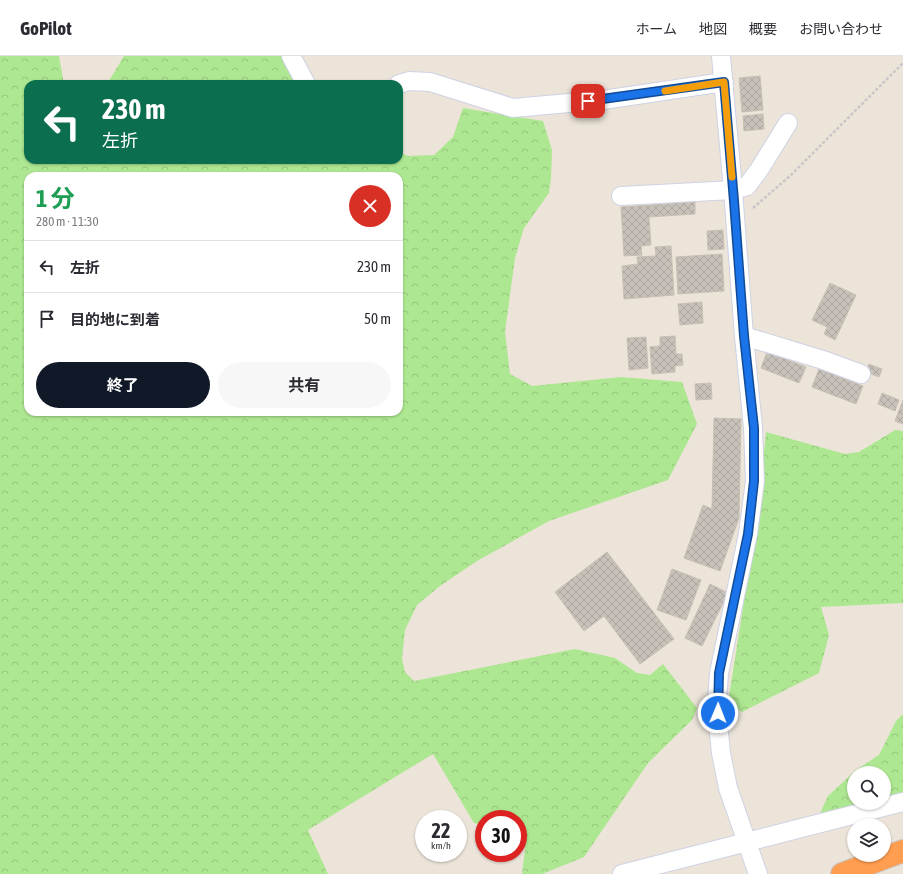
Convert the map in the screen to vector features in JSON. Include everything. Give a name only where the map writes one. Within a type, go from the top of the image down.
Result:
[{"type":"highway","points":[[842,874],[903,851]]},
{"type":"street","points":[[291,56],[304,80]]},
{"type":"street","points":[[721,56],[736,223],[744,336],[754,428],[754,481],[748,534],[719,673],[717,702],[720,746],[728,788],[753,858]]},
{"type":"street","points":[[403,83],[409,81],[430,82],[514,108],[603,100],[724,82]]},
{"type":"street","points":[[621,196],[733,190],[747,186],[759,170],[788,123]]},
{"type":"street","points":[[744,336],[823,360],[861,374]]},
{"type":"street","points":[[622,874],[753,858],[903,802]]},
{"type":"path","points":[[736,223],[791,175],[903,63]]},
{"type":"green space","points":[[0,56],[59,56],[63,80],[24,80],[24,164],[403,164],[403,154],[408,156],[434,155],[453,137],[463,108],[543,121],[552,150],[551,179],[549,193],[524,228],[515,258],[505,332],[510,374],[532,386],[621,377],[682,382],[697,424],[668,480],[549,521],[477,561],[440,586],[417,605],[405,630],[402,659],[405,672],[414,681],[575,649],[615,658],[637,673],[650,675],[663,664],[697,708],[692,720],[648,763],[584,857],[542,874],[522,874],[523,862],[527,862],[527,810],[475,810],[474,823],[433,754],[308,830],[328,874],[0,874]]},
{"type":"green space","points":[[124,56],[283,56],[297,80],[109,80]]},
{"type":"green space","points":[[895,430],[903,431],[903,603],[821,607],[829,635],[819,673],[742,712],[728,703],[759,506],[766,432],[845,454],[859,452]]},
{"type":"green space","points":[[903,714],[903,794],[891,798],[891,766],[862,766],[879,755],[896,721]]},
{"type":"green space","points":[[847,778],[847,810],[851,810],[817,820],[828,796]]},
{"type":"building","points":[[760,76],[763,110],[742,112],[739,78]]},
{"type":"building","points":[[763,114],[764,129],[744,131],[743,116]]},
{"type":"building","points":[[695,202],[695,214],[649,217],[651,245],[641,246],[642,255],[624,256],[621,207]]},
{"type":"building","points":[[723,230],[724,249],[708,250],[707,231]]},
{"type":"building","points":[[671,246],[674,295],[624,299],[622,266],[638,264],[637,257],[656,256],[655,247]]},
{"type":"building","points":[[722,254],[724,291],[678,294],[676,257]]},
{"type":"building","points":[[830,283],[856,295],[835,340],[824,334],[827,327],[812,320]]},
{"type":"building","points":[[702,302],[703,323],[680,325],[678,304]]},
{"type":"building","points":[[675,336],[676,354],[682,354],[683,365],[675,366],[675,372],[652,374],[650,347],[660,346],[660,337]]},
{"type":"building","points":[[646,337],[648,368],[629,370],[627,338]]},
{"type":"building","points":[[767,352],[806,367],[799,383],[761,368]]},
{"type":"building","points":[[869,364],[882,369],[879,377],[866,372]]},
{"type":"building","points":[[819,369],[863,386],[856,404],[812,387]]},
{"type":"building","points":[[711,383],[712,399],[696,400],[695,384]]},
{"type":"building","points":[[882,393],[899,400],[895,411],[878,404]]},
{"type":"building","points":[[903,400],[903,424],[895,421]]},
{"type":"building","points":[[714,418],[741,419],[739,518],[720,571],[684,558],[703,505],[712,509]]},
{"type":"building","points":[[607,552],[674,639],[640,664],[604,616],[584,631],[555,592]]},
{"type":"building","points":[[672,569],[701,580],[686,620],[657,610]]},
{"type":"building","points":[[710,584],[728,593],[702,646],[685,638]]},
{"type":"slow traffic","points":[[665,91],[724,82],[732,177]]},
{"type":"route","points":[[588,101],[724,82],[744,336],[754,428],[754,481],[748,534],[719,673],[717,702],[718,713]]}]
